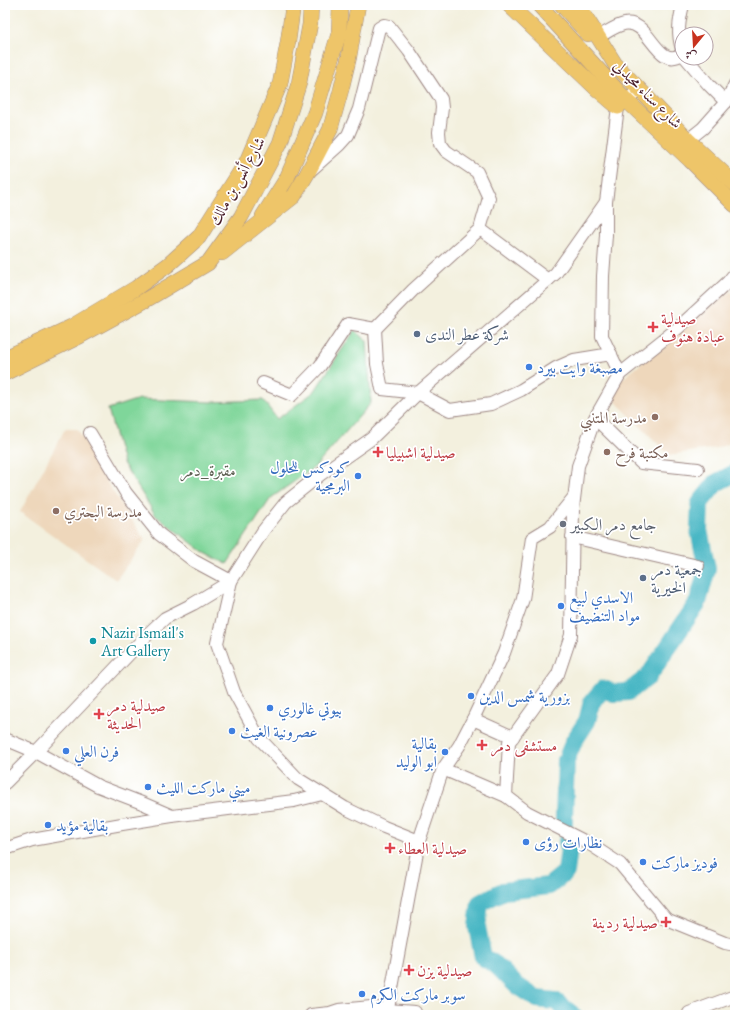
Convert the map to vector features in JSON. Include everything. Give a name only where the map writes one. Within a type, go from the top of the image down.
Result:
[{"type":"main road","points":[[286,5],[288,42]]},
{"type":"main road","name":"شارع أنس بن مالك","points":[[5,358],[71,327],[136,288],[168,265],[199,237],[247,161],[280,84],[294,5]]},
{"type":"main road","name":"شارع أنس بن مالك","points":[[5,373],[80,336],[144,301],[208,263],[241,217],[280,143],[299,82],[310,24],[311,5]]},
{"type":"main road","points":[[257,226],[287,178],[312,120],[339,34],[340,5]]},
{"type":"main road","points":[[208,263],[294,196],[307,174],[330,130],[349,57],[358,5]]},
{"type":"main road","points":[[509,5],[598,89],[622,104]]},
{"type":"main road","name":"شارع سناء محيدلي","points":[[539,5],[622,104],[690,160],[735,205]]},
{"type":"main road","name":"شارع سناء محيدلي","points":[[562,5],[615,64]]},
{"type":"main road","points":[[578,5],[615,64],[688,140],[735,184]]},
{"type":"main road","points":[[136,288],[144,301]]},
{"type":"street","points":[[678,26],[683,5]]},
{"type":"street","points":[[598,37],[624,24],[631,24],[637,26],[643,31],[664,55],[674,58]]},
{"type":"street","points":[[307,174],[348,135],[359,109],[380,28],[386,25],[389,26],[409,51],[441,99],[442,108],[439,132],[440,143],[446,151],[477,172],[489,198],[480,229],[413,290],[375,329],[377,364],[382,389],[418,393],[450,410],[490,404],[520,390],[556,368],[574,360],[611,354]]},
{"type":"street","points":[[693,66],[726,102]]},
{"type":"street","points":[[688,140],[703,128],[726,102],[735,84]]},
{"type":"street","points":[[620,374],[602,336],[606,202],[622,104],[639,90]]},
{"type":"street","points":[[419,842],[345,808],[298,779],[259,738],[234,692],[217,643],[231,581],[263,532],[286,502],[320,474],[370,439],[418,393],[556,273],[606,202]]},
{"type":"street","points":[[480,229],[548,280]]},
{"type":"street","points":[[506,796],[509,742],[558,674],[571,635],[572,508],[578,466],[595,418],[620,374],[678,328],[728,282],[735,273]]},
{"type":"street","points":[[263,383],[292,395],[320,366],[348,324],[375,329]]},
{"type":"street","points":[[595,418],[641,463],[698,468]]},
{"type":"street","points":[[90,433],[126,493],[159,534],[194,561],[231,581]]},
{"type":"street","points":[[385,1012],[390,999],[419,842],[443,769],[473,719],[504,654],[523,600],[532,538],[550,526],[574,497]]},
{"type":"street","points":[[572,538],[698,566]]},
{"type":"street","points":[[5,783],[165,618],[193,604],[231,581]]},
{"type":"street","points":[[473,719],[513,737]]},
{"type":"street","points":[[5,739],[36,752],[98,786],[172,816]]},
{"type":"street","points":[[443,769],[506,796],[527,812],[588,843],[620,864],[666,919],[725,943],[735,945]]},
{"type":"street","points":[[5,849],[32,840],[172,816],[294,801],[322,794]]},
{"type":"street","points":[[689,1013],[735,996]]},
{"type":"street","points":[[311,1015],[330,1013],[339,1010],[371,1007],[385,1012],[415,1012]]},
{"type":"shaded area","points":[[731,291],[735,297],[735,442],[717,448],[669,455],[606,392]]},
{"type":"shaded area","points":[[65,429],[78,429],[103,476],[145,540],[116,580],[20,512]]},
{"type":"green space","name":"مقبرة_دمر","points":[[355,330],[367,341],[371,403],[316,466],[271,498],[227,564],[205,553],[156,516],[123,463],[108,409],[139,399],[210,402],[263,400],[277,419],[314,392]]},
{"type":"waterway","points":[[564,823],[566,760],[574,741],[587,721],[592,702],[603,689],[614,693],[628,692],[648,677],[698,602],[707,569],[699,530],[700,503],[716,483],[735,473]]},
{"type":"waterway","points":[[567,841],[569,848],[566,872],[549,886],[503,891],[480,903],[477,927],[483,957],[496,965],[516,985],[537,999],[555,1001],[573,1015]]},
{"type":"place","name":"صيدلية عبادة هنوف","points":[[653,327]]},
{"type":"place","name":"شركة عطر الندى","points":[[417,334]]},
{"type":"place","name":"مصبغة وايت بيرد","points":[[529,367]]},
{"type":"place","name":"مدرسة المتنبي","points":[[655,417]]},
{"type":"place","name":"صيدلية اشبيليا","points":[[378,452]]},
{"type":"place","name":"مكتبة فرح","points":[[607,452]]},
{"type":"place","name":"كودكس للحلول البرمجية","points":[[358,476]]},
{"type":"place","name":"مدرسة البحتري","points":[[56,511]]},
{"type":"place","name":"جامع دمر الكبير","points":[[563,524]]},
{"type":"place","name":"جمعية دمر الخيرية","points":[[643,578]]},
{"type":"place","name":"الاسدي لبيع مواد التنضيف","points":[[561,606]]},
{"type":"place","name":"Nazir Ismail's Art Gallery","points":[[93,641]]},
{"type":"place","name":"بزورية شمس الدين","points":[[471,696]]},
{"type":"place","name":"بيوتي غالوري","points":[[270,708]]},
{"type":"place","name":"صيدلية دمر الحديثة","points":[[99,714]]},
{"type":"place","name":"عصرونية الغيث","points":[[232,731]]},
{"type":"place","name":"مستشفى دمر","points":[[482,745]]},
{"type":"place","name":"فرن العلي","points":[[66,751]]},
{"type":"place","name":"بقالية ابو الوليد","points":[[445,752]]},
{"type":"place","name":"ميني ماركت الليث","points":[[148,787]]},
{"type":"place","name":"بقالية مؤيد","points":[[48,825]]},
{"type":"place","name":"نظارات رؤى","points":[[526,842]]},
{"type":"place","name":"صيدلية العطاء","points":[[390,848]]},
{"type":"place","name":"فوديز ماركت","points":[[643,862]]},
{"type":"place","name":"صيدلية ردينة","points":[[666,922]]},
{"type":"place","name":"صيدلية يزن","points":[[409,970]]},
{"type":"place","name":"سوبر ماركت الكرم","points":[[362,994]]}]
